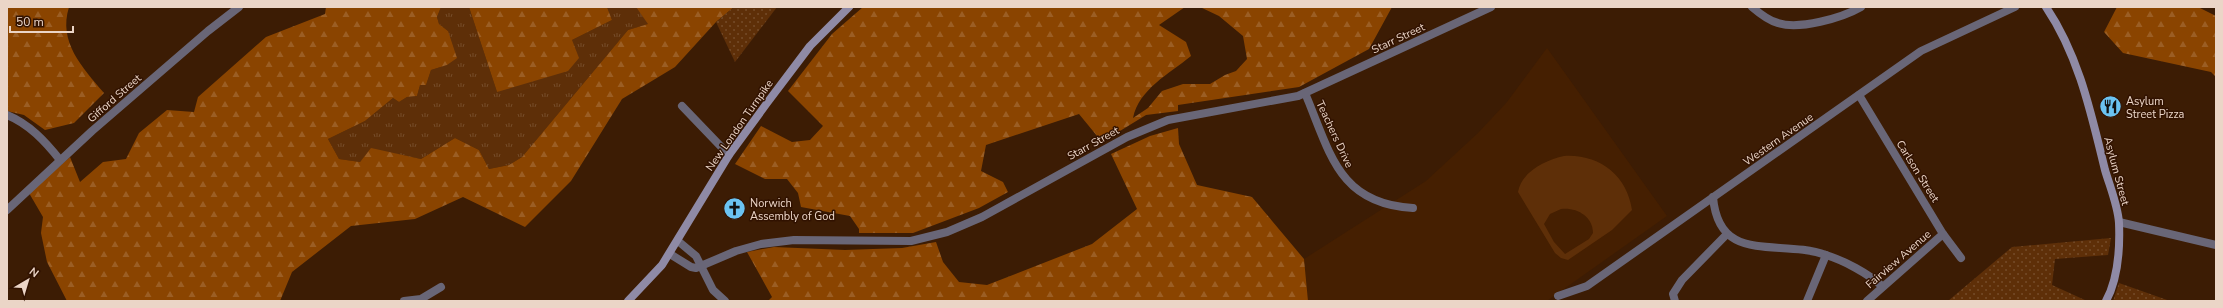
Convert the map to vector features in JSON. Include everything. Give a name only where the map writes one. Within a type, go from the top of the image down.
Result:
[{"type":"main road","name":"New London Turnpike","points":[[628,301],[645,285],[670,254],[729,155],[810,46],[849,7]]},
{"type":"main road","name":"Asylum Street","points":[[2046,7],[2074,57],[2084,88],[2119,222],[2116,267],[2106,301]]},
{"type":"street","name":"Gifford Street","points":[[7,210],[60,160],[208,31],[240,7]]},
{"type":"street","name":"Starr Street","points":[[702,266],[748,247],[774,242],[912,241],[947,232],[982,217],[1127,137],[1168,120],[1287,99],[1304,93],[1491,7]]},
{"type":"street","points":[[1752,7],[1774,22],[1789,25],[1804,24],[1843,16],[1861,7]]},
{"type":"street","name":"Western Avenue","points":[[1558,296],[1587,286],[1922,51],[2015,7]]},
{"type":"street","name":"Teachers Drive","points":[[1304,93],[1336,166],[1349,184],[1364,195],[1380,203],[1390,206],[1413,208]]},
{"type":"street","name":"Carlson Street","points":[[1859,95],[1943,234],[1961,258]]},
{"type":"street","points":[[682,106],[729,155]]},
{"type":"street","points":[[7,115],[20,121],[46,142],[60,160]]},
{"type":"street","points":[[1713,197],[1714,211],[1726,235],[1742,244],[1802,250],[1826,255],[1871,277],[1882,286]]},
{"type":"street","points":[[2119,222],[2216,245]]},
{"type":"street","name":"Fairview Avenue","points":[[1867,301],[1882,286],[1943,234]]},
{"type":"street","points":[[1675,301],[1673,294],[1682,280],[1726,235]]},
{"type":"street","points":[[678,241],[693,252],[702,266],[713,290],[725,301]]},
{"type":"street","points":[[670,254],[692,267],[702,266]]},
{"type":"street","points":[[1807,301],[1826,255]]},
{"type":"street","points":[[404,301],[421,299],[441,288]]},
{"type":"shaded area","points":[[1547,48],[1667,216],[1547,301],[1308,301],[1304,259],[1426,181],[1478,133],[1507,102]]},
{"type":"green space","points":[[7,7],[69,7],[66,20],[69,43],[80,64],[104,93],[74,123],[45,130],[24,115],[7,111]]},
{"type":"green space","points":[[326,7],[441,7],[437,17],[439,24],[448,31],[457,58],[447,65],[431,70],[426,85],[420,85],[417,96],[407,97],[399,102],[393,98],[365,121],[328,139],[339,159],[360,162],[371,148],[421,159],[455,138],[479,150],[489,169],[509,165],[522,157],[628,30],[648,24],[636,7],[734,7],[716,22],[675,67],[622,99],[571,181],[525,227],[463,197],[415,219],[351,226],[292,272],[280,301],[67,301],[47,262],[41,233],[43,217],[29,193],[70,157],[80,182],[103,162],[126,159],[139,133],[167,110],[194,112],[198,97],[266,37],[325,14]]},
{"type":"green space","points":[[441,7],[469,7],[497,92],[572,40],[612,20],[607,7],[636,7],[649,24],[628,30],[522,157],[509,165],[489,169],[479,150],[455,138],[421,159],[371,149],[360,162],[339,159],[328,139],[365,121],[393,98],[399,102],[407,97],[417,96],[420,85],[426,85],[431,70],[447,65],[448,31],[439,24],[437,17]]},
{"type":"green space","points":[[469,7],[607,7],[612,20],[572,40],[579,58],[568,71],[497,92]]},
{"type":"green space","points":[[734,7],[777,7],[735,62],[716,22]]},
{"type":"green space","points":[[863,7],[1185,7],[1159,25],[1186,42],[1191,56],[1148,90],[1136,108],[1133,118],[1148,108],[1162,91],[1183,84],[1210,84],[1225,75],[1236,71],[1247,59],[1243,36],[1219,16],[1200,7],[1392,7],[1369,49],[1299,87],[1178,105],[1178,111],[1146,115],[1102,142],[1079,114],[986,145],[981,171],[1003,182],[1008,192],[979,208],[913,233],[859,233],[859,229],[850,216],[801,207],[798,193],[787,179],[765,179],[735,164],[761,126],[792,142],[810,140],[823,126],[788,91],[832,34]]},
{"type":"green space","points":[[2117,7],[2198,7],[2216,16],[2216,77],[2211,72],[2123,53],[2104,32]]},
{"type":"green space","points":[[1178,128],[1179,144],[1197,185],[1252,197],[1304,259],[1308,301],[768,301],[772,297],[747,252],[774,247],[845,250],[902,248],[936,242],[943,262],[959,282],[987,285],[1092,244],[1137,209],[1111,154],[1150,136]]},
{"type":"green space","points":[[1564,156],[1577,156],[1589,159],[1600,163],[1609,169],[1618,177],[1624,187],[1632,210],[1612,230],[1568,260],[1561,258],[1555,253],[1518,192],[1524,178],[1530,172],[1550,160]],"holes":[[[1561,209],[1578,211],[1587,217],[1593,233],[1589,239],[1565,254],[1554,242],[1544,224],[1550,214]]]},
{"type":"green space","points":[[2111,238],[2108,255],[2055,259],[2052,285],[2087,301],[1948,301],[2012,247]]},
{"type":"green space","points":[[2119,283],[2170,301],[2113,301]]},
{"type":"place","name":"Asylum Street Pizza","points":[[2110,107]]},
{"type":"place","name":"Norwich Assembly of God","points":[[734,209]]}]
